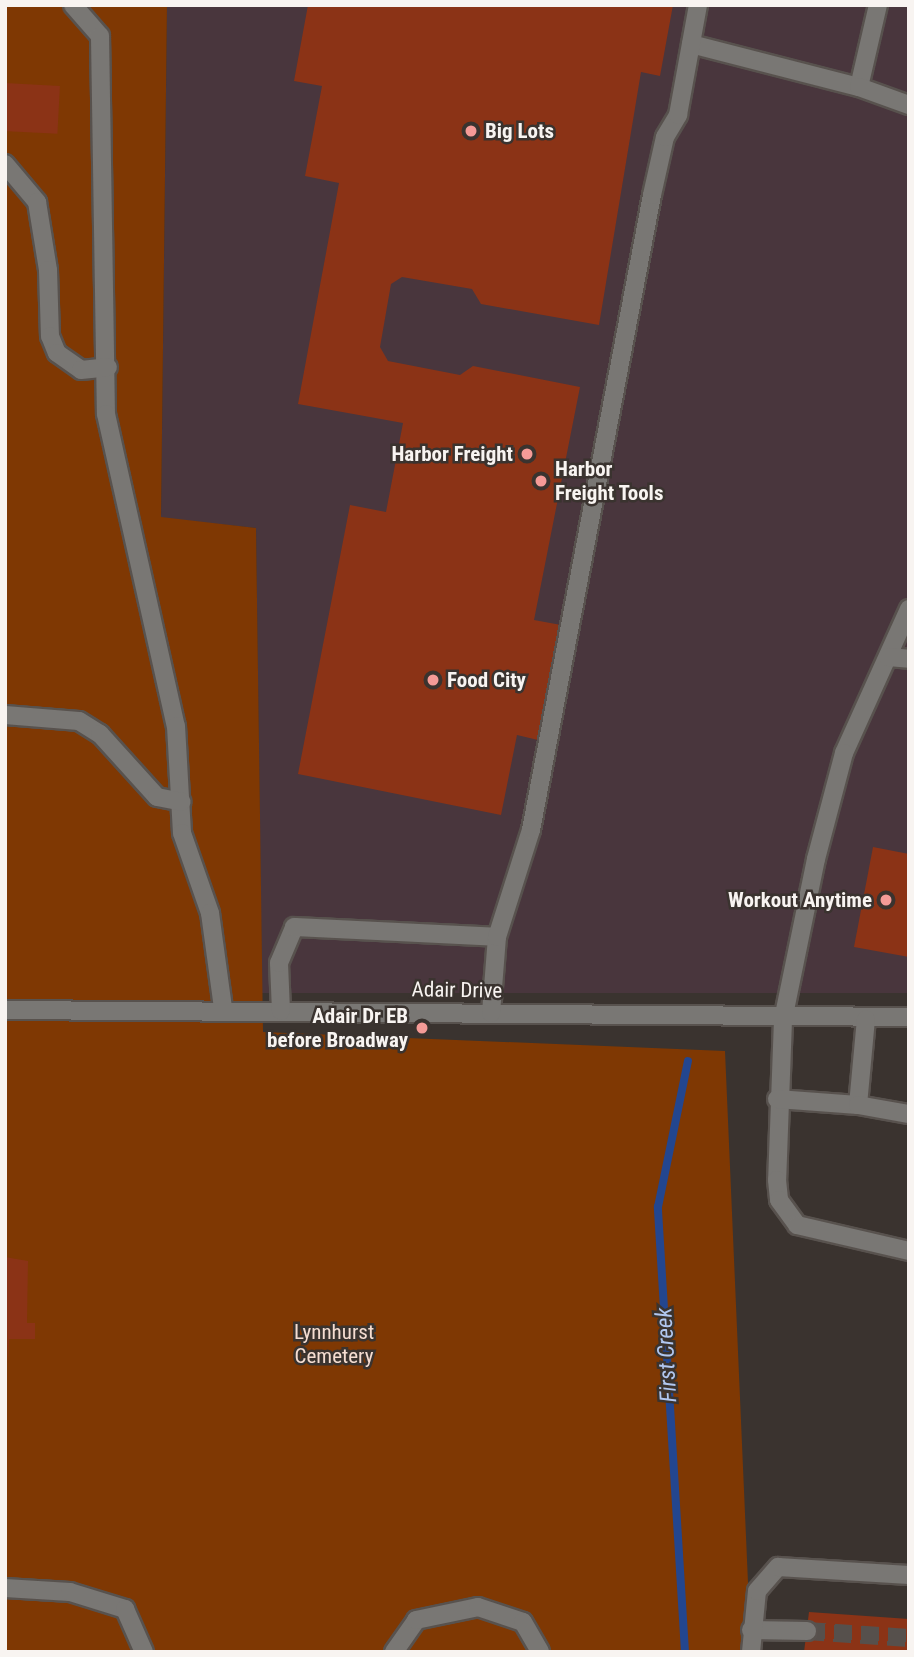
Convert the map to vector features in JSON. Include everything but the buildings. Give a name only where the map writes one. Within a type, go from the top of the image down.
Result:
[{"type":"street","points":[[73,5],[100,36],[105,125],[101,339],[108,367],[106,414],[176,726],[182,833],[210,913],[223,1008]]},
{"type":"street","points":[[491,1013],[497,937],[531,830],[652,195],[665,138],[678,115],[698,5]]},
{"type":"street","points":[[859,87],[878,5]]},
{"type":"street","points":[[691,44],[859,87],[909,105]]},
{"type":"street","points":[[5,164],[37,202],[48,270],[50,336],[57,353],[81,370],[108,367]]},
{"type":"street","points":[[909,609],[844,753],[783,1020],[777,1099],[777,1180],[786,1214],[811,1231],[909,1251]]},
{"type":"street","points":[[888,657],[909,659]]},
{"type":"street","points":[[5,715],[79,721],[100,734],[157,797],[182,802]]},
{"type":"street","points":[[281,1011],[279,963],[294,927],[497,937]]},
{"type":"street","name":"Adair Drive","points":[[5,1010],[223,1008],[783,1020],[909,1017]]},
{"type":"street","points":[[858,1105],[866,1019]]},
{"type":"street","points":[[777,1099],[858,1105],[909,1114]]},
{"type":"street","points":[[751,1652],[751,1630],[757,1591],[778,1567],[909,1575]]},
{"type":"street","points":[[5,1588],[70,1592],[125,1609],[144,1652]]},
{"type":"street","points":[[394,1652],[416,1620],[478,1607],[523,1622],[540,1652]]},
{"type":"street","points":[[751,1630],[807,1631]]},
{"type":"shaded area","points":[[167,5],[909,5],[909,993],[262,993],[256,528],[161,518]]},
{"type":"green space","name":"Lynnhurst Cemetery","points":[[5,5],[167,5],[161,517],[256,528],[263,1032],[725,1051],[751,1652],[5,1652]]},
{"type":"waterway","name":"First Creek","points":[[685,1652],[658,1207],[688,1061]]},
{"type":"tunnel","points":[[807,1631],[909,1638]]},
{"type":"place","name":"Big Lots","points":[[471,131]]},
{"type":"place","name":"Harbor Freight","points":[[527,454]]},
{"type":"place","name":"Harbor Freight Tools","points":[[541,481]]},
{"type":"place","name":"Food City","points":[[433,680]]},
{"type":"place","name":"Workout Anytime","points":[[886,900]]},
{"type":"place","name":"Adair Dr EB before Broadway","points":[[422,1028]]}]
